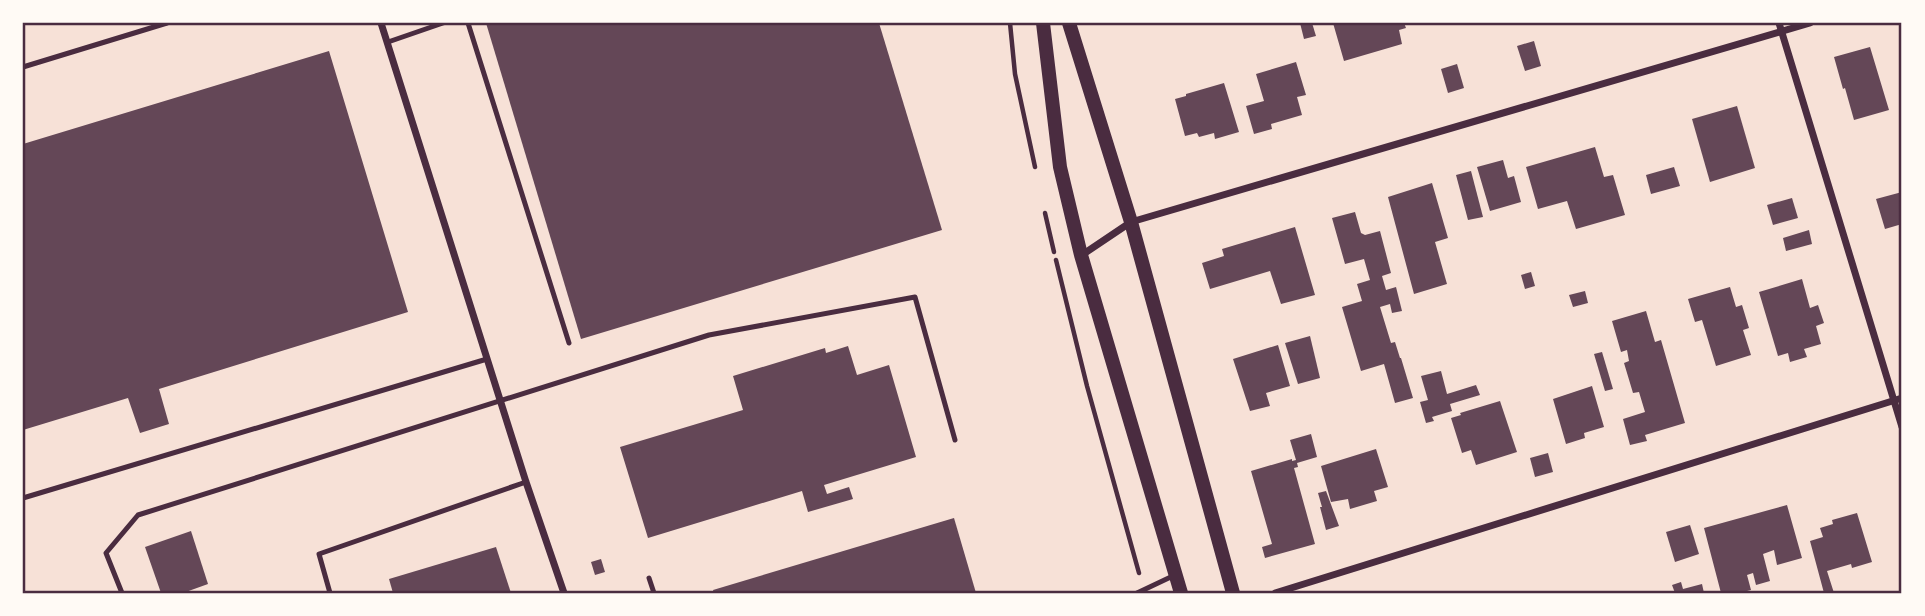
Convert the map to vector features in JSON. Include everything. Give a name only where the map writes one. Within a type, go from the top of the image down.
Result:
[{"type":"main road","points":[[1043,23],[1060,167],[1081,255],[1181,593]]},
{"type":"main road","points":[[1069,23],[1131,222],[1233,593]]},
{"type":"street","points":[[381,23],[526,482],[564,593]]},
{"type":"street","points":[[1779,23],[1898,399],[1902,426]]},
{"type":"street","points":[[1081,255],[1131,222],[1810,23]]},
{"type":"street","points":[[1275,593],[1898,399]]},
{"type":"lane","points":[[23,67],[167,23]]},
{"type":"lane","points":[[388,42],[443,23]]},
{"type":"lane","points":[[468,23],[569,343]]},
{"type":"lane","points":[[122,593],[106,553],[138,515],[709,335],[915,297],[955,440]]},
{"type":"lane","points":[[23,498],[487,359]]},
{"type":"lane","points":[[330,593],[318,554],[526,482]]},
{"type":"lane","points":[[1137,593],[1175,575]]},
{"type":"lane","points":[[649,578],[654,593]]},
{"type":"building","points":[[486,23],[879,23],[942,230],[581,339]]},
{"type":"building","points":[[1300,23],[1312,23],[1316,36],[1304,39]]},
{"type":"building","points":[[1333,23],[1404,23],[1406,28],[1399,30],[1402,44],[1344,61]]},
{"type":"building","points":[[1534,41],[1541,66],[1525,71],[1517,46]]},
{"type":"building","points":[[1870,47],[1889,110],[1854,120],[1834,57]]},
{"type":"building","points":[[329,51],[408,312],[159,389],[169,424],[140,433],[128,398],[23,430],[23,144]]},
{"type":"building","points":[[1296,62],[1306,95],[1297,97],[1302,115],[1271,124],[1272,129],[1254,134],[1246,106],[1264,101],[1256,74]]},
{"type":"building","points":[[1457,64],[1464,88],[1448,93],[1441,69]]},
{"type":"building","points":[[1224,83],[1239,132],[1215,139],[1214,133],[1199,137],[1197,133],[1185,136],[1175,99]]},
{"type":"building","points":[[1737,106],[1755,168],[1710,182],[1692,119]]},
{"type":"building","points":[[1595,147],[1604,177],[1613,175],[1625,215],[1576,229],[1567,201],[1538,209],[1526,167]]},
{"type":"building","points":[[1503,160],[1508,178],[1514,176],[1521,202],[1490,211],[1477,167]]},
{"type":"building","points":[[1674,167],[1680,186],[1651,194],[1646,175]]},
{"type":"building","points":[[1471,171],[1483,217],[1468,220],[1456,175]]},
{"type":"building","points":[[1432,183],[1448,238],[1435,242],[1447,284],[1414,294],[1388,197]]},
{"type":"building","points":[[1902,192],[1902,224],[1885,229],[1876,199]]},
{"type":"building","points":[[1792,198],[1798,218],[1773,225],[1767,205]]},
{"type":"building","points":[[1355,212],[1361,233],[1365,235],[1380,231],[1391,273],[1382,276],[1386,290],[1396,287],[1402,311],[1392,313],[1390,304],[1380,307],[1391,343],[1395,342],[1401,358],[1413,398],[1395,403],[1384,364],[1361,371],[1342,307],[1362,301],[1357,284],[1370,280],[1364,259],[1345,264],[1332,218]]},
{"type":"building","points":[[1295,227],[1315,295],[1281,304],[1270,271],[1210,289],[1202,263],[1224,256],[1222,249]]},
{"type":"building","points":[[1809,230],[1812,244],[1786,251],[1783,238]]},
{"type":"building","points":[[1531,272],[1535,286],[1525,289],[1521,275]]},
{"type":"building","points":[[1802,279],[1810,308],[1818,305],[1824,323],[1816,326],[1821,344],[1804,349],[1807,357],[1790,362],[1788,353],[1778,356],[1759,292]]},
{"type":"building","points":[[1730,287],[1736,307],[1742,305],[1749,328],[1743,330],[1751,355],[1716,366],[1702,320],[1695,322],[1688,299]]},
{"type":"building","points":[[1585,291],[1588,303],[1573,307],[1569,295]]},
{"type":"building","points":[[1646,311],[1655,342],[1661,340],[1685,423],[1645,435],[1647,441],[1630,445],[1623,419],[1645,412],[1639,392],[1633,393],[1624,363],[1629,361],[1627,350],[1621,352],[1612,321]]},
{"type":"building","points":[[1310,336],[1320,378],[1298,384],[1285,343]]},
{"type":"building","points":[[1278,345],[1290,386],[1266,393],[1270,406],[1250,411],[1233,359]]},
{"type":"building","points":[[848,346],[857,375],[889,365],[916,457],[824,485],[827,494],[849,487],[853,499],[808,512],[802,491],[648,538],[620,447],[743,410],[733,376],[825,348],[826,353]]},
{"type":"building","points":[[1602,352],[1613,389],[1605,391],[1594,354]]},
{"type":"building","points":[[1441,371],[1447,394],[1476,385],[1480,395],[1450,404],[1452,411],[1432,417],[1434,421],[1426,423],[1420,402],[1428,400],[1421,376]]},
{"type":"building","points":[[1592,386],[1604,427],[1584,433],[1585,438],[1566,444],[1553,399]]},
{"type":"building","points":[[1500,401],[1517,452],[1476,465],[1471,450],[1462,453],[1451,418]]},
{"type":"building","points":[[1311,434],[1317,457],[1297,463],[1298,467],[1294,468],[1315,544],[1265,558],[1262,547],[1272,544],[1251,471],[1296,460],[1290,440]]},
{"type":"building","points":[[1376,449],[1388,487],[1374,491],[1377,501],[1350,509],[1348,499],[1331,502],[1321,466]]},
{"type":"building","points":[[1548,453],[1553,472],[1535,477],[1530,458]]},
{"type":"building","points":[[1326,491],[1339,526],[1326,530],[1318,493]]},
{"type":"building","points":[[1787,505],[1802,558],[1777,565],[1774,550],[1763,554],[1770,581],[1756,585],[1753,573],[1747,575],[1751,590],[1721,593],[1704,528]]},
{"type":"building","points":[[1857,513],[1872,562],[1852,568],[1851,564],[1827,571],[1834,593],[1824,593],[1810,541],[1823,537],[1820,528],[1833,524],[1832,520]]},
{"type":"building","points":[[954,518],[976,593],[714,593],[713,590]]},
{"type":"building","points":[[1690,525],[1699,554],[1675,562],[1666,532]]},
{"type":"building","points":[[191,531],[208,584],[183,593],[161,593],[145,547]]},
{"type":"building","points":[[496,547],[511,593],[393,593],[389,579]]},
{"type":"building","points":[[601,559],[605,572],[595,575],[591,562]]},
{"type":"building","points":[[1681,582],[1683,589],[1702,584],[1704,593],[1675,593],[1672,585]]}]
